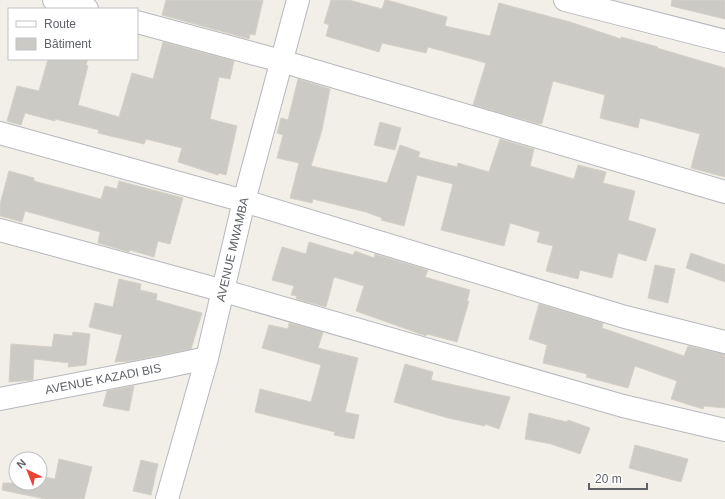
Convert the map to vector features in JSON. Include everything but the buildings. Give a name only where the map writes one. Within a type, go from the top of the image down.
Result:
[{"type":"street","points":[[54,0],[83,8]]},
{"type":"street","name":"AVENUE MWAMBA","points":[[167,499],[207,358],[244,201],[298,0]]},
{"type":"street","points":[[565,0],[725,42]]},
{"type":"street","points":[[138,22],[281,61],[725,192]]},
{"type":"street","points":[[0,133],[244,201],[625,317],[725,342]]},
{"type":"street","points":[[0,230],[224,291],[622,406],[725,430]]},
{"type":"street","name":"AVENUE KAZADI BIS","points":[[0,399],[207,358]]}]
